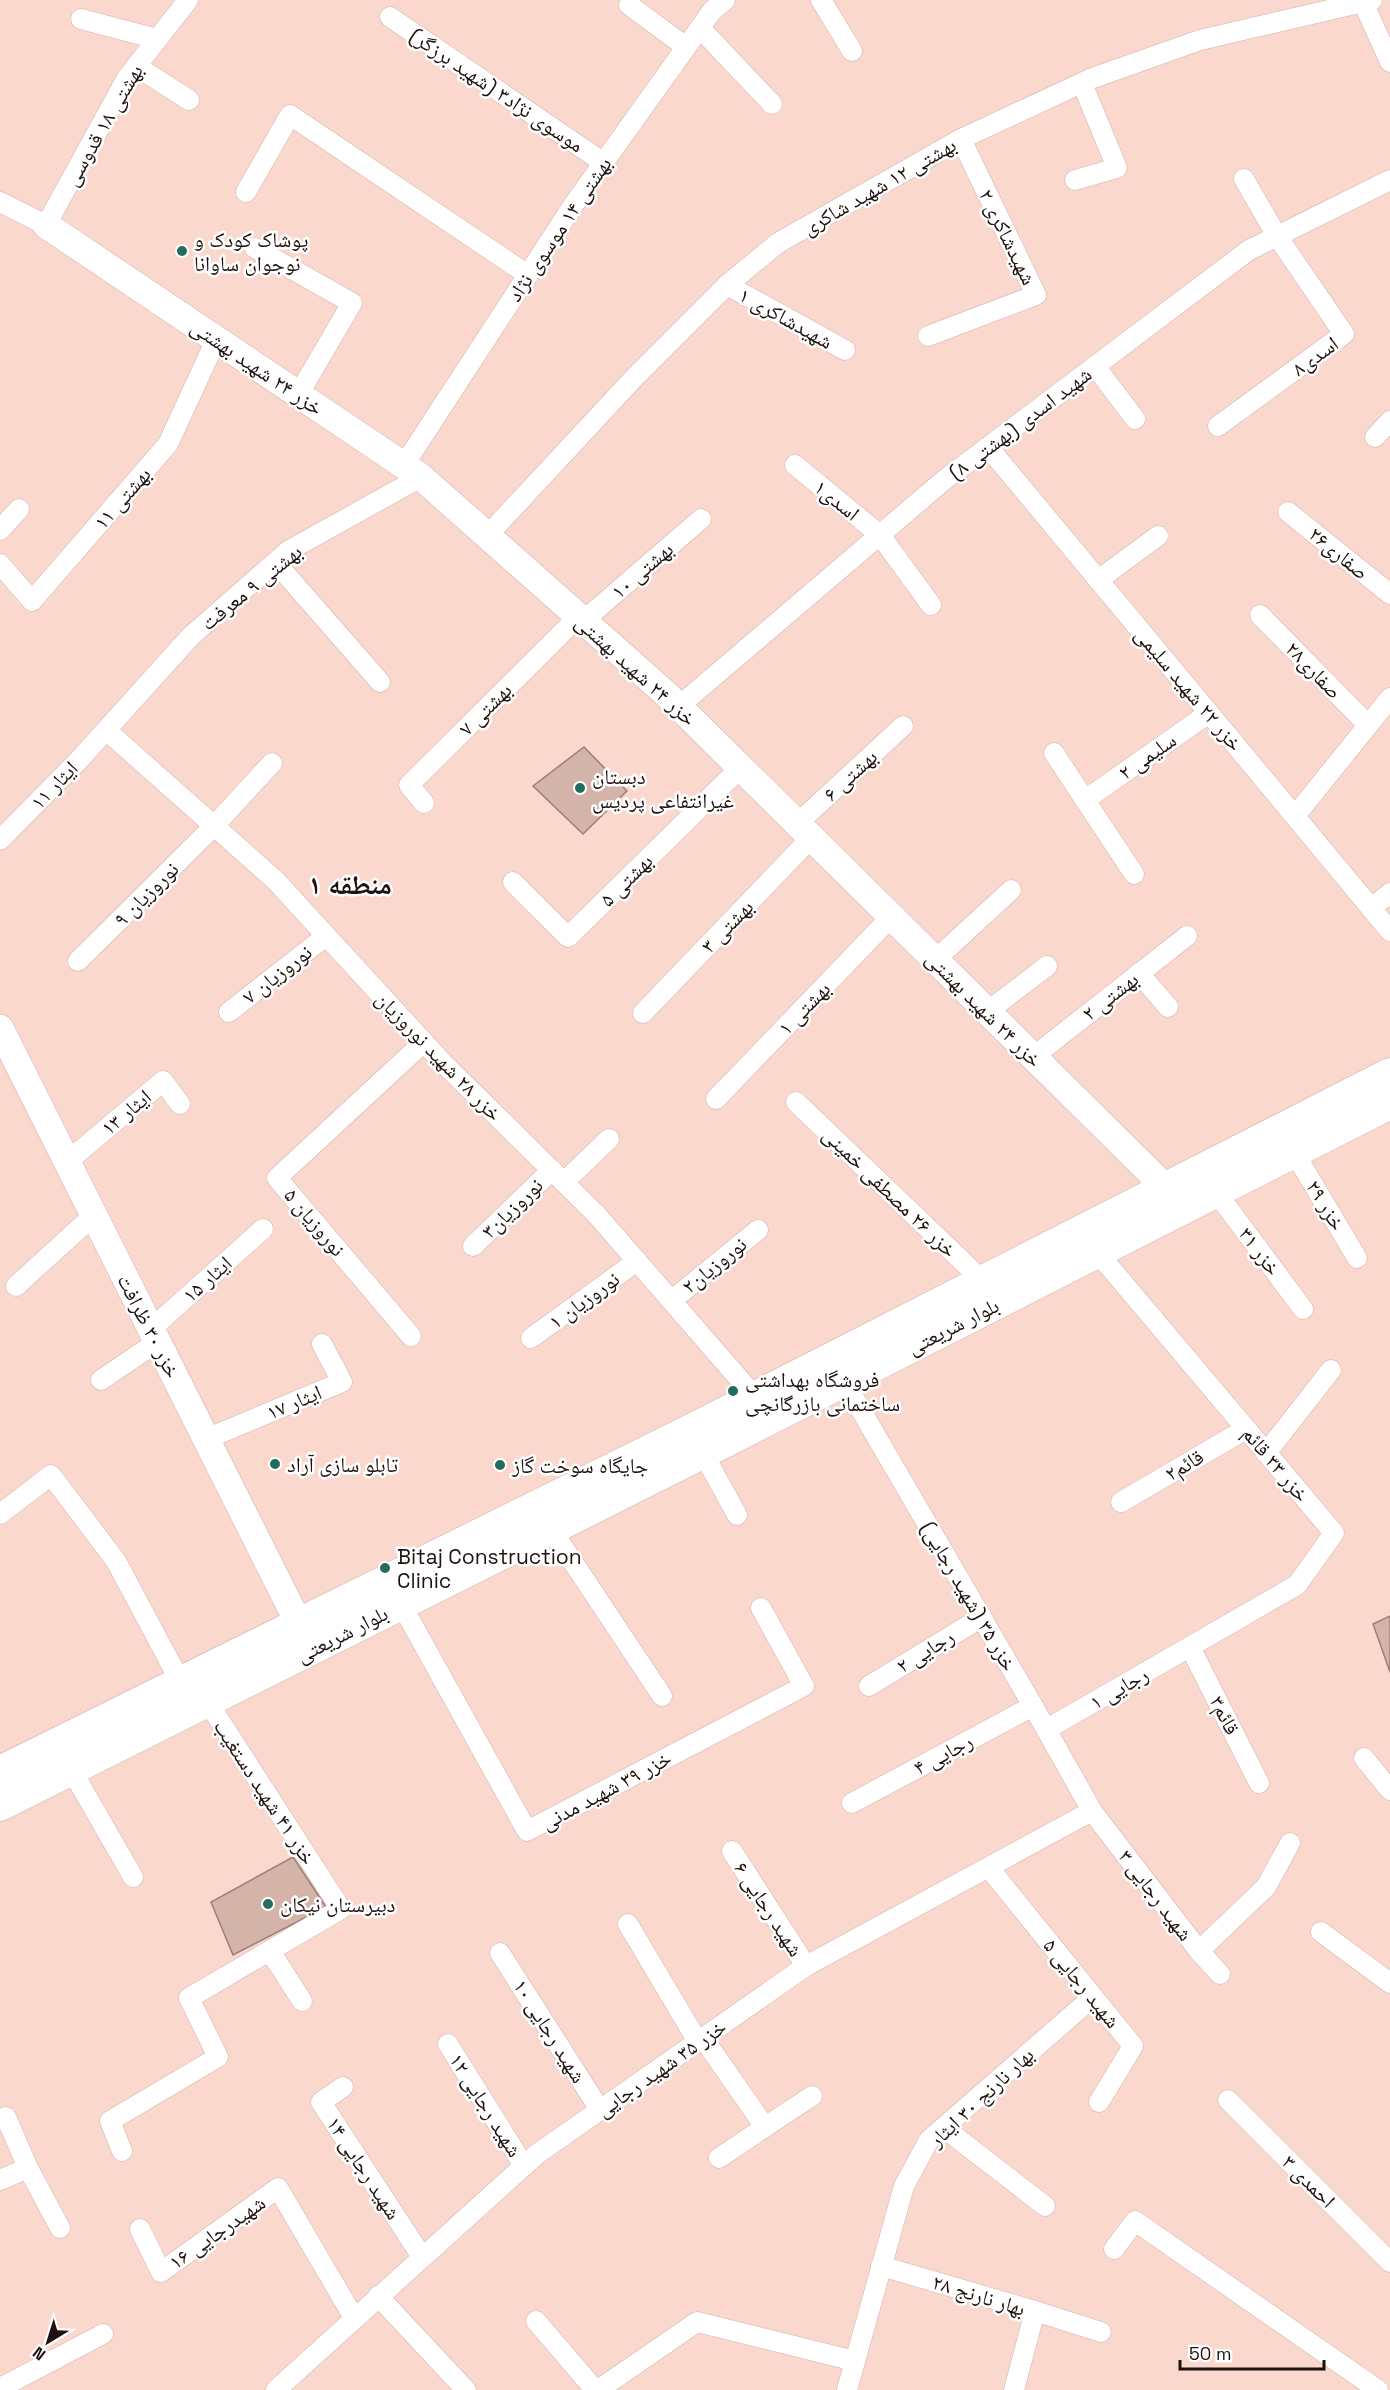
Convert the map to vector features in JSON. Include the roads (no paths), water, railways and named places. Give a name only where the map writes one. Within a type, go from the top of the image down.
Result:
[{"type":"main road","name":"بلوار شریعتی","points":[[0,1805],[71,1769],[111,1733],[181,1683],[755,1397],[1390,1074]]},
{"type":"main road","name":"بلوار شریعتی","points":[[0,1772],[207,1701],[844,1382],[1390,1103]]},
{"type":"street","name":"بهشتی ۱۸ قدوسی","points":[[46,225],[127,78],[188,0]]},
{"type":"street","name":"بهشتی ۱۴ موسوی نژاد","points":[[412,471],[528,274],[686,47],[712,11],[725,0]]},
{"type":"street","points":[[821,0],[852,51]]},
{"type":"street","points":[[1365,1],[1390,62]]},
{"type":"street","name":"بهشتی ۱۲ شهید شاکری","points":[[487,536],[634,378],[727,285],[778,243],[961,139],[1082,83],[1200,40],[1365,1]]},
{"type":"street","points":[[629,6],[686,47]]},
{"type":"street","name":"موسوی نژاد۳ (شهید برزگر)","points":[[390,17],[604,163]]},
{"type":"street","points":[[81,19],[157,39]]},
{"type":"street","points":[[700,28],[772,104]]},
{"type":"street","points":[[136,66],[189,100]]},
{"type":"street","points":[[1075,180],[1117,168],[1082,83]]},
{"type":"street","points":[[246,192],[291,115],[528,274]]},
{"type":"street","name":"شهیدشاکری ۲","points":[[927,336],[1036,295],[961,139]]},
{"type":"street","points":[[1244,179],[1277,236]]},
{"type":"street","name":"شهید اسدی (بهشتی ۸)","points":[[678,707],[943,482],[1249,250],[1390,180]]},
{"type":"street","points":[[0,202],[46,225]]},
{"type":"street","name":"خزر ۲۴ شهید بهشتی","points":[[46,225],[412,471],[678,707],[1166,1188]]},
{"type":"street","name":"اسدی۸","points":[[1218,426],[1344,334],[1277,236]]},
{"type":"street","points":[[255,248],[352,303],[298,394]]},
{"type":"street","name":"شهیدشاکری ۱","points":[[727,285],[845,351]]},
{"type":"street","name":"بهشتی ۱۱","points":[[0,564],[32,601],[168,444],[216,339]]},
{"type":"street","points":[[1095,366],[1135,419]]},
{"type":"street","points":[[1375,437],[1390,421]]},
{"type":"street","name":"خزر ۲۲ شهید سلیمی","points":[[988,447],[1390,931]]},
{"type":"street","name":"اسدی۱","points":[[795,465],[880,535],[932,605]]},
{"type":"street","name":"بهشتی ۹ معرفت","points":[[106,730],[191,636],[288,551],[412,471]]},
{"type":"street","points":[[0,530],[19,509]]},
{"type":"street","name":"صفاری۲۶","points":[[1288,512],[1390,594]]},
{"type":"street","name":"بهشتی ۱۰","points":[[580,619],[701,519]]},
{"type":"street","points":[[1098,579],[1158,536]]},
{"type":"street","points":[[276,563],[380,682]]},
{"type":"street","name":"صفاری۲۸","points":[[1260,615],[1368,725]]},
{"type":"street","name":"بهشتی ۷","points":[[424,803],[409,785],[580,619]]},
{"type":"street","points":[[1294,816],[1390,698]]},
{"type":"street","name":"سلیمی ۲","points":[[1085,800],[1209,713]]},
{"type":"street","name":"بهشتی ۶","points":[[804,831],[903,726]]},
{"type":"street","name":"خزر ۲۸ شهید نوروزیان","points":[[106,730],[276,881],[424,1042],[596,1214],[755,1397]]},
{"type":"street","name":"ایثار ۱۱","points":[[0,840],[106,730]]},
{"type":"street","points":[[1054,753],[1134,874]]},
{"type":"street","name":"نوروزیان ۹","points":[[78,961],[214,826],[272,763]]},
{"type":"street","name":"بهشتی ۵","points":[[513,882],[568,937],[740,768]]},
{"type":"street","name":"بهشتی ۳","points":[[643,1013],[804,831]]},
{"type":"street","points":[[934,960],[1011,890]]},
{"type":"street","points":[[1371,908],[1390,893]]},
{"type":"street","name":"بهشتی ۱","points":[[716,1099],[891,917]]},
{"type":"street","name":"نوروزیان ۷","points":[[229,1012],[326,936]]},
{"type":"street","name":"بهشتی ۲","points":[[1033,1057],[1187,936]]},
{"type":"street","points":[[987,1012],[1047,966]]},
{"type":"street","points":[[1139,973],[1168,1008]]},
{"type":"street","name":"خزر ۳۰ ظرافت","points":[[0,1028],[299,1624]]},
{"type":"street","name":"نوروزیان ۵","points":[[411,1336],[277,1178],[424,1042]]},
{"type":"street","name":"ایثار ۱۳","points":[[67,1162],[163,1081],[180,1104]]},
{"type":"street","name":"خزر ۲۶ مصطفی خمینی","points":[[796,1102],[983,1281]]},
{"type":"street","name":"نوروزیان۳","points":[[473,1246],[558,1176],[609,1139]]},
{"type":"street","name":"خزر ۲۹","points":[[1294,1152],[1357,1258]]},
{"type":"street","name":"خزر ۳۱","points":[[1216,1192],[1304,1310]]},
{"type":"street","points":[[16,1286],[93,1215]]},
{"type":"street","name":"ایثار ۱۵","points":[[101,1380],[154,1335],[263,1230]]},
{"type":"street","name":"نوروزیان۲","points":[[671,1301],[758,1230]]},
{"type":"street","name":"خزر ۳۳ قائم","points":[[1097,1252],[1334,1533],[1297,1585],[1190,1647]]},
{"type":"street","name":"نوروزیان ۱","points":[[531,1338],[637,1261]]},
{"type":"street","name":"ایثار ۱۷","points":[[206,1439],[342,1382],[322,1344]]},
{"type":"street","points":[[1266,1453],[1331,1370]]},
{"type":"street","name":"خزر ۳۵ (شهید رجایی)","points":[[844,1382],[1034,1706],[1092,1811]]},
{"type":"street","name":"قائم۲","points":[[1121,1502],[1246,1429]]},
{"type":"street","points":[[703,1453],[737,1515]]},
{"type":"street","points":[[0,1514],[51,1475],[116,1561],[181,1683]]},
{"type":"street","points":[[551,1529],[662,1696]]},
{"type":"street","name":"خزر ۳۹ شهید مدنی","points":[[401,1604],[527,1831],[804,1686],[761,1608]]},
{"type":"street","name":"رجایی ۲","points":[[869,1686],[982,1617]]},
{"type":"street","name":"رجایی ۱","points":[[1047,1729],[1190,1647]]},
{"type":"street","name":"قائم۳","points":[[1190,1647],[1259,1783]]},
{"type":"street","name":"خزر ۴۱ شهید دستغیب","points":[[122,2151],[110,2121],[218,2057],[189,1998],[341,1909],[207,1701]]},
{"type":"street","name":"رجایی ۴","points":[[852,1803],[1034,1706]]},
{"type":"street","points":[[1364,1758],[1390,1790]]},
{"type":"street","points":[[71,1769],[133,1877]]},
{"type":"street","name":"خزر ۳۵ شهید رجایی","points":[[285,2387],[354,2318],[537,2154],[806,1966],[1092,1811]]},
{"type":"street","name":"شهید رجایی ۳","points":[[1092,1811],[1198,1951],[1266,1887],[1290,1843]]},
{"type":"street","name":"شهید رجایی ۶","points":[[732,1851],[806,1966]]},
{"type":"street","name":"شهید رجایی ۵","points":[[989,1868],[1132,2046],[1099,2102]]},
{"type":"street","points":[[628,1924],[701,2040],[765,2127]]},
{"type":"street","points":[[1321,1932],[1390,1983]]},
{"type":"street","points":[[270,1951],[302,2001]]},
{"type":"street","points":[[1198,1951],[1220,1974]]},
{"type":"street","name":"شهید رجایی ۱۰","points":[[500,1953],[600,2110]]},
{"type":"street","name":"بهار نارنج ۳۰ ایثار","points":[[847,2390],[904,2186],[929,2140],[1093,1997]]},
{"type":"street","name":"شهید رجایی ۱۲","points":[[448,2044],[524,2166]]},
{"type":"street","name":"شهید رجایی ۱۴","points":[[343,2087],[321,2102],[422,2257]]},
{"type":"street","points":[[719,2158],[812,2096]]},
{"type":"street","name":"احمدی ۳","points":[[1228,2100],[1390,2262]]},
{"type":"street","points":[[6,2118],[28,2168],[60,2228]]},
{"type":"street","points":[[944,2127],[1045,2206]]},
{"type":"street","points":[[0,2180],[28,2168]]},
{"type":"street","name":"شهیدرجایی ۱۶","points":[[140,2229],[161,2272],[278,2188],[354,2318]]},
{"type":"street","points":[[1114,2249],[1135,2221],[1378,2390]]},
{"type":"street","name":"بهار نارنج ۲۸","points":[[881,2266],[1035,2311],[1014,2390]]},
{"type":"street","points":[[378,2296],[466,2390]]},
{"type":"street","points":[[1035,2311],[1101,2332]]},
{"type":"street","points":[[536,2321],[597,2390],[697,2322],[855,2361]]},
{"type":"street","points":[[0,2388],[103,2334]]},
{"type":"place","name":"پوشاک کودک و نوجوان ساوانا","points":[[182,251]]},
{"type":"place","name":"دبستان غیرانتفاعی پردیس","points":[[580,788]]},
{"type":"place","name":"فروشگاه بهداشتی ساختمانی بازرگانچی","points":[[733,1391]]},
{"type":"place","name":"تابلو سازی آراد","points":[[275,1464]]},
{"type":"place","name":"جایگاه سوخت گاز","points":[[500,1465]]},
{"type":"place","name":"Bitaj Construction Clinic","points":[[385,1568]]},
{"type":"place","name":"دبیرستان نیکان","points":[[268,1904]]},
{"type":"district","name":"منطقه ۱","points":[[350,884]]}]
